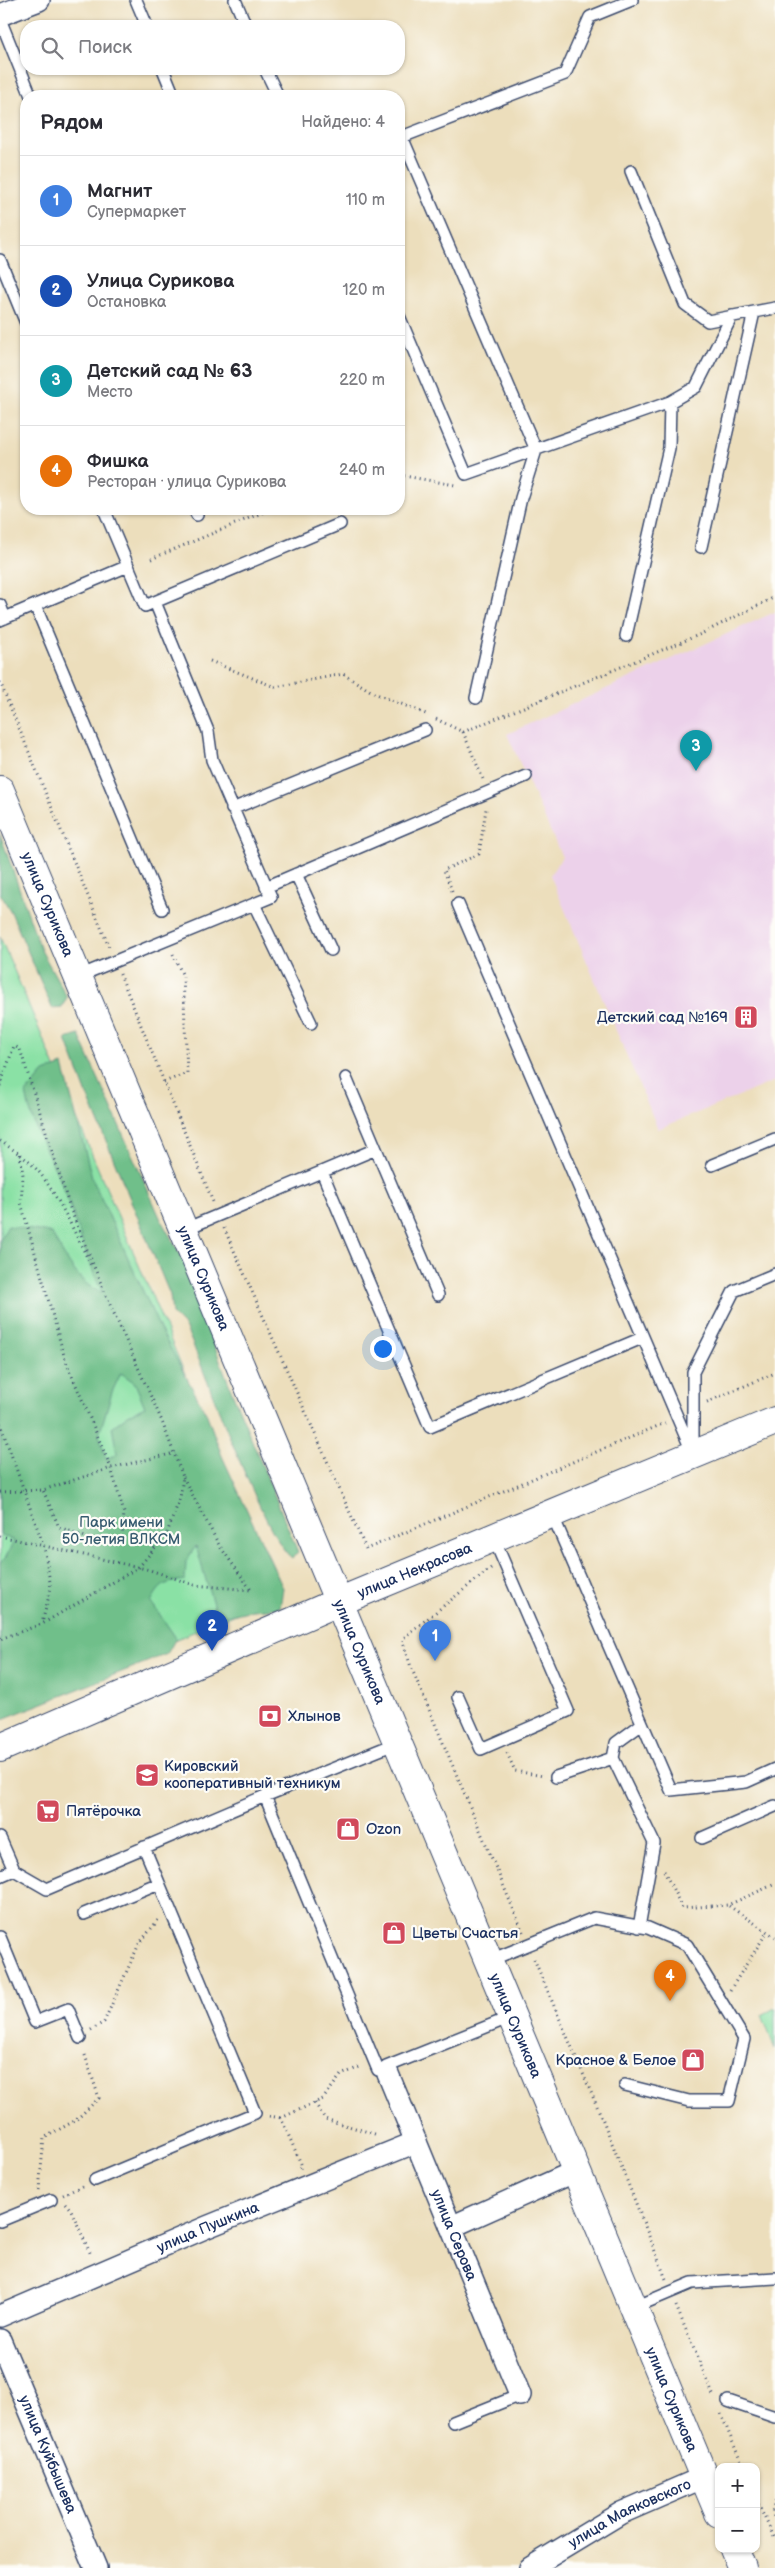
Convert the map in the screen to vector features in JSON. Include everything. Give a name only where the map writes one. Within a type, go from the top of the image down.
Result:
[{"type":"street","points":[[0,17],[39,0]]},
{"type":"street","name":"улица Сурикова","points":[[0,790],[717,2508]]},
{"type":"street","name":"улица Некрасова","points":[[0,1748],[338,1602],[498,1549],[552,1514],[775,1421]]},
{"type":"street","name":"улица Серова","points":[[382,2068],[416,2142],[520,2395]]},
{"type":"street","name":"улица Пушкина","points":[[0,2316],[207,2227],[416,2142]]},
{"type":"street","points":[[451,2227],[576,2171]]},
{"type":"street","name":"улица Куйбышева","points":[[0,2340],[96,2568]]},
{"type":"street","name":"улица Маяковского","points":[[530,2568],[621,2513],[704,2477]]},
{"type":"street","points":[[736,2553],[742,2568]]},
{"type":"lane","points":[[136,0],[144,20]]},
{"type":"lane","points":[[234,0],[243,20]]},
{"type":"lane","points":[[405,136],[565,74],[590,17],[632,0]]},
{"type":"lane","points":[[0,17],[20,68]]},
{"type":"lane","points":[[23,75],[29,90]]},
{"type":"lane","points":[[165,75],[172,90]]},
{"type":"lane","points":[[269,75],[275,90]]},
{"type":"lane","points":[[405,149],[536,450],[521,498],[476,698]]},
{"type":"lane","points":[[631,171],[685,304],[708,321],[775,308]]},
{"type":"lane","points":[[0,260],[20,308]]},
{"type":"lane","points":[[700,547],[754,312]]},
{"type":"lane","points":[[405,330],[466,474],[670,402],[696,387],[732,316]]},
{"type":"lane","points":[[626,636],[669,448],[670,402]]},
{"type":"lane","points":[[107,515],[145,606],[340,524]]},
{"type":"lane","points":[[0,605],[3,619],[128,566]]},
{"type":"lane","points":[[79,976],[270,897],[212,760],[208,731],[155,602]]},
{"type":"lane","points":[[36,605],[162,909]]},
{"type":"lane","points":[[232,809],[425,730]]},
{"type":"lane","points":[[266,887],[526,776]]},
{"type":"lane","points":[[296,874],[331,950]]},
{"type":"lane","points":[[254,904],[310,1023]]},
{"type":"lane","points":[[458,904],[693,1454]]},
{"type":"lane","points":[[346,1078],[438,1295]]},
{"type":"lane","points":[[712,1165],[775,1139]]},
{"type":"lane","points":[[183,1230],[376,1149]]},
{"type":"lane","points":[[322,1172],[430,1427],[642,1338]]},
{"type":"lane","points":[[693,1454],[693,1372],[734,1291],[775,1274]]},
{"type":"lane","points":[[552,1514],[671,1790],[746,1782],[775,1769]]},
{"type":"lane","points":[[458,1697],[481,1749],[568,1711],[498,1549]]},
{"type":"lane","points":[[639,1927],[654,1843],[613,1758],[616,1743],[642,1724]]},
{"type":"lane","points":[[0,1838],[14,1870],[47,1889],[266,1796],[397,1743]]},
{"type":"lane","points":[[556,1777],[613,1758]]},
{"type":"lane","points":[[266,1796],[382,2068],[512,2017]]},
{"type":"lane","points":[[702,1838],[775,1806]]},
{"type":"lane","points":[[95,2180],[254,2113],[144,1848]]},
{"type":"lane","points":[[0,1876],[14,1870]]},
{"type":"lane","points":[[84,1914],[159,1883]]},
{"type":"lane","points":[[488,1960],[594,1918],[639,1927],[687,1945],[744,2039],[728,2101],[688,2100],[625,2085]]},
{"type":"lane","points":[[0,1937],[35,2022],[68,2009],[80,2038]]},
{"type":"lane","points":[[0,2221],[51,2200]]},
{"type":"lane","points":[[633,2308],[692,2282],[775,2278]]},
{"type":"lane","points":[[453,2422],[520,2395]]},
{"type":"lane","points":[[723,2405],[775,2417]]},
{"type":"path","points":[[405,476],[458,485],[466,474]]},
{"type":"path","points":[[151,559],[256,515]]},
{"type":"path","points":[[0,682],[219,1216],[366,1549],[677,1419]]},
{"type":"path","points":[[463,732],[489,792]]},
{"type":"path","points":[[458,904],[444,870],[479,854],[483,827]]},
{"type":"path","points":[[164,1082],[187,1073],[183,976],[166,940]]},
{"type":"path","points":[[0,1086],[14,1046],[20,1049],[70,1208],[100,1282],[175,1453],[183,1477],[219,1545],[251,1590],[194,1585],[139,1567],[0,1536]]},
{"type":"path","points":[[0,1140],[20,1154],[38,1171],[53,1192],[100,1282]]},
{"type":"path","points":[[20,1154],[23,1175],[21,1203],[65,1359],[111,1468],[124,1513],[122,1537],[98,1542],[59,1527],[44,1490]]},
{"type":"path","points":[[693,1412],[708,1401],[775,1373]]},
{"type":"path","points":[[0,1423],[44,1547],[51,1588],[42,1624]]},
{"type":"path","points":[[0,1492],[44,1490],[111,1468],[175,1453]]},
{"type":"path","points":[[0,1640],[42,1624],[82,1598],[99,1591],[139,1567],[167,1533],[180,1498],[183,1477]]},
{"type":"path","points":[[498,1549],[402,1639],[411,1667],[602,2118],[716,2400]]},
{"type":"path","points":[[506,1750],[515,1771],[556,1777]]},
{"type":"path","points":[[654,1843],[682,1908],[728,1905],[775,1884]]},
{"type":"path","points":[[728,1905],[775,1937]]},
{"type":"path","points":[[38,2206],[44,2138],[76,2120],[99,2098],[80,2038],[104,2022],[139,1944],[168,1906]]},
{"type":"path","points":[[722,2003],[768,1932]]},
{"type":"path","points":[[298,2171],[302,2166],[281,2118],[323,2099],[341,2075],[382,2068]]},
{"type":"path","points":[[315,2103],[325,2119],[389,2138],[394,2151]]},
{"type":"path","points":[[93,2259],[71,2210],[60,2196],[95,2180]]},
{"type":"path","points":[[723,2405],[741,2463]]},
{"type":"path","points":[[775,2501],[772,2513],[775,2518]]},
{"type":"path","points":[[760,2508],[775,2539]]},
{"type":"shaded area","points":[[775,612],[775,1081],[658,1129],[550,875],[562,857],[507,734]]},
{"type":"green space","points":[[0,834],[41,950],[67,997],[62,1007],[52,1008],[11,912],[0,893]]},
{"type":"green space","name":"Парк имени 50-летия ВЛКСМ","points":[[0,937],[279,1596],[0,1713]]},
{"type":"green space","points":[[79,1035],[162,1222],[197,1283],[203,1301],[205,1321],[298,1552],[292,1558],[281,1545],[267,1522],[191,1340],[185,1327],[172,1314],[170,1295],[87,1095],[66,1039]]},
{"type":"green space","name":"Парк имени 50-летия ВЛКСМ","points":[[63,1065],[92,1178],[160,1329],[207,1415],[222,1456],[283,1588],[280,1608],[253,1610],[217,1618],[196,1546],[186,1561],[185,1580],[164,1585],[151,1602],[176,1638],[167,1654],[0,1720],[0,1563],[6,1557],[14,1541],[0,1534],[0,1240],[8,1226],[51,1233],[72,1268],[86,1283],[102,1292],[87,1257],[62,1184],[38,1134],[29,1107],[26,1093],[44,1072]],"holes":[[[121,1373],[135,1383],[145,1407],[128,1415],[112,1427],[117,1454],[106,1459],[99,1435],[112,1392]]]},
{"type":"green space","points":[[775,2008],[775,2049],[762,2015]]},
{"type":"place","name":"Детский сад № 63","points":[[696,771]]},
{"type":"place","name":"Детский сад №169","points":[[746,1017]]},
{"type":"place","name":"Улица Сурикова","points":[[212,1651]]},
{"type":"place","name":"Магнит","points":[[435,1661]]},
{"type":"place","name":"Хлынов","points":[[270,1716]]},
{"type":"place","name":"Кировский кооперативный техникум","points":[[147,1775]]},
{"type":"place","name":"Пятёрочка","points":[[48,1811]]},
{"type":"place","name":"Ozon","points":[[348,1829]]},
{"type":"place","name":"Цветы Счастья","points":[[394,1933]]},
{"type":"place","name":"Фишка","points":[[670,2001]]},
{"type":"place","name":"Красное & Белое","points":[[693,2060]]}]
